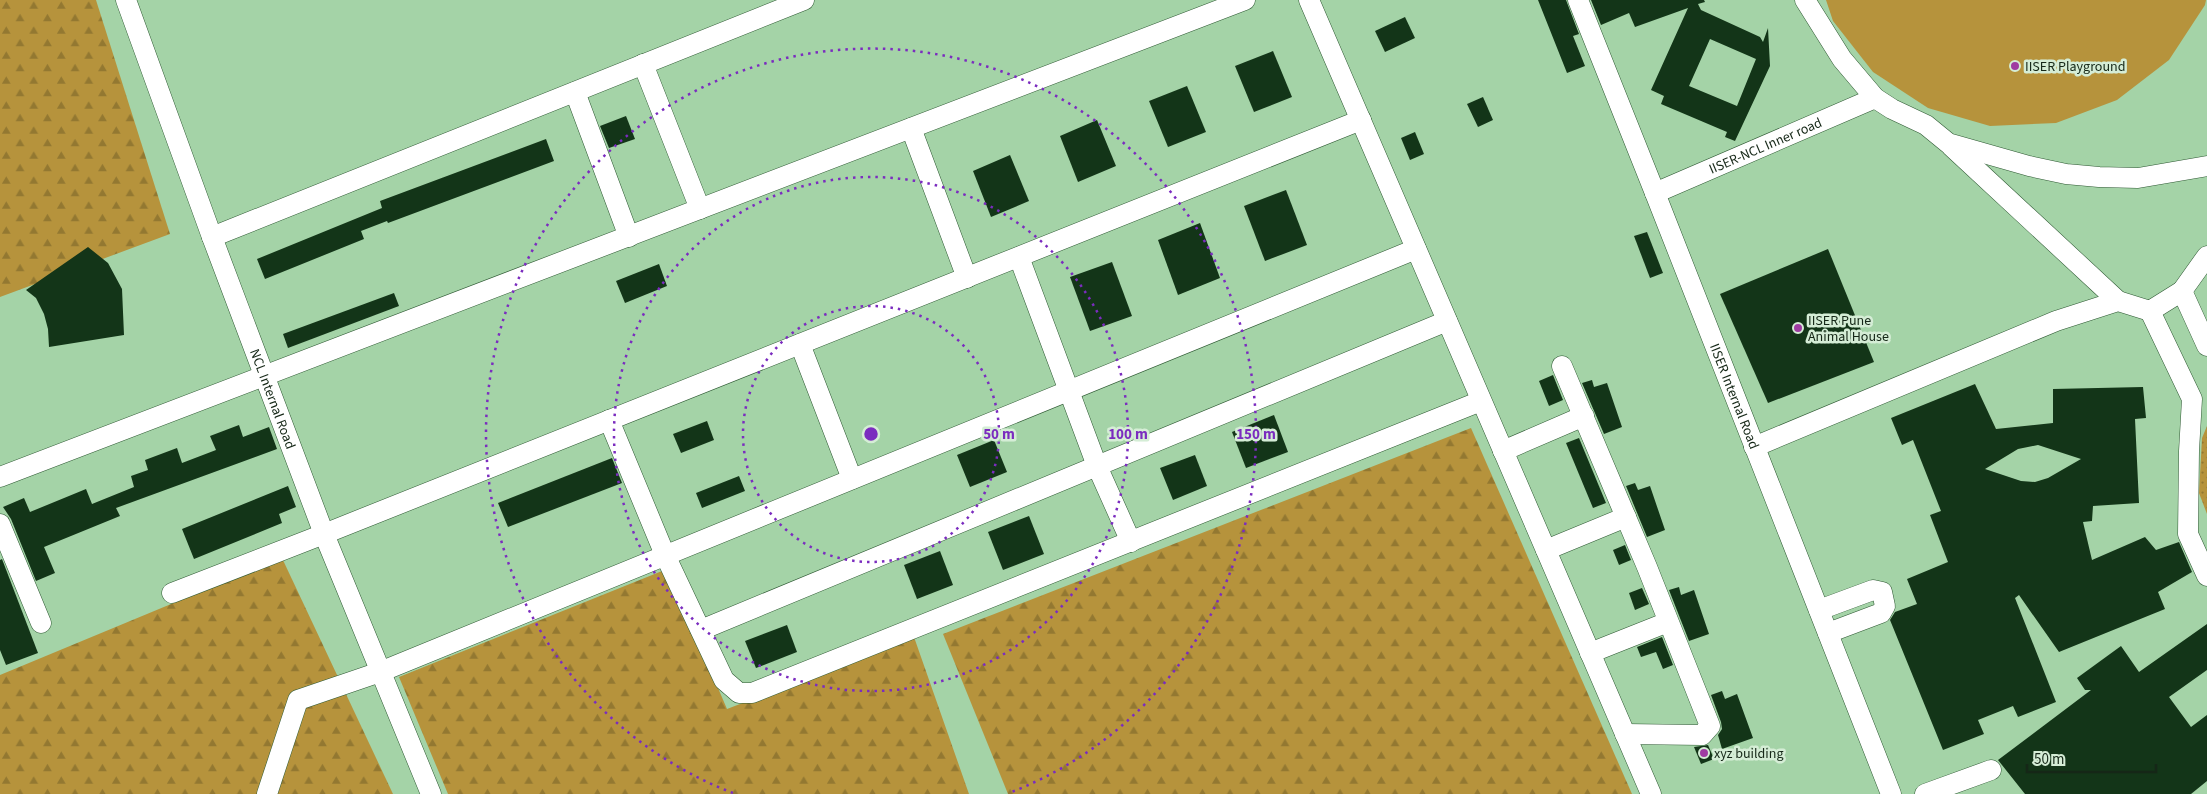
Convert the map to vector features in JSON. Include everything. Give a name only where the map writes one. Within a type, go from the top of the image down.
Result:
[{"type":"lane","name":"NCL Internal Road","points":[[126,0],[212,237],[324,534],[431,794]]},
{"type":"lane","points":[[212,237],[804,0]]},
{"type":"lane","points":[[0,477],[1245,0]]},
{"type":"lane","points":[[1309,0],[1650,794]]},
{"type":"lane","name":"IISER Internal Road","points":[[1578,0],[1656,193],[1891,794]]},
{"type":"lane","points":[[1805,0],[1842,59],[1875,98],[1892,109],[1926,125],[1948,143],[2118,301],[2150,311],[2200,395],[2189,452],[2188,534],[2207,576]]},
{"type":"lane","points":[[643,64],[700,210]]},
{"type":"lane","points":[[575,92],[629,237]]},
{"type":"lane","name":"IISER-NCL Inner road","points":[[1656,193],[1875,98]]},
{"type":"lane","points":[[172,592],[324,534],[1361,120]]},
{"type":"lane","points":[[911,128],[967,278]]},
{"type":"lane","points":[[1948,143],[2029,166],[2066,174],[2099,177],[2138,178],[2207,166]]},
{"type":"lane","points":[[267,794],[298,700],[380,672],[1416,249]]},
{"type":"lane","points":[[2150,311],[2182,291],[2207,256]]},
{"type":"lane","points":[[1019,257],[1097,466],[1131,542]]},
{"type":"lane","points":[[2182,291],[2207,346]]},
{"type":"lane","points":[[1754,447],[2056,321],[2118,301]]},
{"type":"lane","points":[[701,630],[1447,321]]},
{"type":"lane","points":[[800,344],[852,479]]},
{"type":"lane","points":[[1562,366],[1626,517],[1710,726],[1702,735],[1625,734]]},
{"type":"lane","points":[[608,420],[666,555],[724,680],[739,693],[752,693],[1482,401]]},
{"type":"lane","points":[[1503,451],[1584,416]]},
{"type":"lane","points":[[1546,550],[1626,517]]},
{"type":"lane","points":[[0,524],[40,623]]},
{"type":"lane","points":[[1819,610],[1872,590],[1882,592],[1885,606],[1881,613],[1828,633]]},
{"type":"lane","points":[[1590,653],[1668,622]]},
{"type":"lane","points":[[1925,794],[1991,770]]},
{"type":"green space","points":[[0,0],[96,0],[170,234],[0,297]]},
{"type":"green space","name":"IISER Playground","points":[[1826,0],[2206,0],[2205,5],[2169,60],[2117,100],[2056,123],[1990,126],[1928,108],[1873,72],[1833,21]]},
{"type":"green space","points":[[2207,426],[2207,514],[2199,493],[2202,438]]},
{"type":"green space","points":[[1471,428],[1632,794],[1008,794],[943,634]]},
{"type":"green space","points":[[282,558],[393,794],[0,794],[0,675]]},
{"type":"green space","points":[[667,569],[727,709],[914,637],[969,794],[448,794],[399,677]]},
{"type":"building","points":[[1538,0],[1566,0],[1579,34],[1573,36],[1585,66],[1567,73]]},
{"type":"building","points":[[1591,0],[1704,0],[1705,2],[1698,4],[1701,10],[1760,37],[1763,42],[1768,28],[1770,66],[1735,141],[1725,137],[1727,132],[1661,104],[1664,96],[1651,90],[1688,8],[1635,27],[1629,13],[1601,25]],"holes":[[[1710,39],[1756,59],[1737,106],[1689,86]]]},
{"type":"building","points":[[1405,17],[1415,38],[1385,52],[1375,31]]},
{"type":"building","points":[[1273,51],[1292,97],[1254,112],[1235,66]]},
{"type":"building","points":[[1187,86],[1206,132],[1168,147],[1149,101]]},
{"type":"building","points":[[1483,97],[1493,120],[1478,127],[1467,104]]},
{"type":"building","points":[[626,116],[635,139],[609,148],[600,126]]},
{"type":"building","points":[[1097,120],[1116,166],[1078,182],[1060,136]]},
{"type":"building","points":[[1415,132],[1424,154],[1410,160],[1401,138]]},
{"type":"building","points":[[546,139],[554,161],[388,223],[387,221],[361,231],[364,239],[265,279],[257,259],[382,208],[380,201]]},
{"type":"building","points":[[1010,155],[1029,201],[991,217],[973,171]]},
{"type":"building","points":[[1286,190],[1307,245],[1265,261],[1244,206]]},
{"type":"building","points":[[1200,223],[1220,278],[1178,295],[1158,240]]},
{"type":"building","points":[[1647,232],[1663,273],[1650,278],[1634,236]]},
{"type":"building","points":[[88,247],[108,263],[122,289],[124,335],[49,347],[48,329],[44,314],[36,298],[26,290]]},
{"type":"building","name":"IISER Pune Animal House","points":[[1828,249],[1874,362],[1768,403],[1720,294]]},
{"type":"building","points":[[1112,262],[1132,316],[1090,331],[1070,277]]},
{"type":"building","points":[[659,264],[667,286],[625,303],[616,281]]},
{"type":"building","points":[[394,293],[399,306],[288,348],[283,334]]},
{"type":"building","points":[[1553,375],[1563,400],[1549,406],[1539,381]]},
{"type":"building","points":[[1592,380],[1594,387],[1607,383],[1622,427],[1604,434],[1582,383]]},
{"type":"building","points":[[1975,384],[1996,429],[2053,423],[2053,389],[2143,387],[2146,418],[2135,419],[2139,503],[2093,506],[2092,521],[2083,522],[2092,560],[2145,537],[2156,550],[2179,542],[2192,572],[2158,592],[2165,609],[2059,652],[2019,595],[2015,598],[2056,702],[2018,717],[2013,706],[1978,720],[1984,734],[1943,750],[1890,620],[1895,612],[1917,604],[1907,579],[1948,562],[1930,515],[1941,511],[1913,440],[1902,445],[1891,418]],"holes":[[[2038,445],[2081,459],[2048,478],[2035,482],[2021,481],[1985,469],[2018,449]]]},
{"type":"building","points":[[1274,415],[1288,452],[1246,468],[1232,432]]},
{"type":"building","points":[[707,421],[714,440],[681,453],[673,434]]},
{"type":"building","points":[[239,425],[243,437],[269,427],[277,449],[116,508],[120,516],[44,547],[55,573],[36,581],[11,519],[3,507],[24,498],[30,512],[86,489],[92,504],[134,487],[131,476],[148,470],[145,460],[177,448],[182,463],[216,450],[210,436]]},
{"type":"building","points":[[1579,438],[1606,503],[1593,508],[1566,443]]},
{"type":"building","points":[[994,440],[1007,472],[970,487],[957,455]]},
{"type":"building","points":[[1195,455],[1207,486],[1173,500],[1160,468]]},
{"type":"building","points":[[612,458],[622,483],[508,527],[498,503]]},
{"type":"building","points":[[739,476],[745,491],[702,508],[696,493]]},
{"type":"building","points":[[1635,483],[1638,490],[1650,486],[1665,530],[1647,537],[1626,486]]},
{"type":"building","points":[[288,486],[296,507],[279,514],[282,523],[194,559],[182,529]]},
{"type":"building","points":[[1029,516],[1044,554],[1003,570],[988,532]]},
{"type":"building","points":[[1625,545],[1631,560],[1619,565],[1613,550]]},
{"type":"building","points":[[940,551],[953,585],[917,599],[904,565]]},
{"type":"building","points":[[2,559],[38,653],[6,665],[0,650],[0,560]]},
{"type":"building","points":[[1679,587],[1681,595],[1694,590],[1709,634],[1689,641],[1669,590]]},
{"type":"building","points":[[1642,588],[1649,604],[1635,610],[1629,593]]},
{"type":"building","points":[[2207,624],[2207,670],[2169,697],[2191,727],[2207,715],[2207,781],[2191,794],[2025,794],[1998,760],[2091,690],[2085,690],[2077,678],[2121,646],[2139,672]]},
{"type":"building","points":[[787,625],[797,652],[756,668],[745,641]]},
{"type":"building","points":[[1662,637],[1673,665],[1663,669],[1656,652],[1641,657],[1637,647]]},
{"type":"building","points":[[1722,691],[1725,699],[1737,694],[1753,738],[1722,749],[1718,735],[1722,729],[1721,722],[1711,695]]},
{"type":"building","name":"xyz building","points":[[1708,745],[1714,759],[1701,764],[1694,747]]},
{"type":"place","name":"IISER Playground","points":[[2015,66]]},
{"type":"place","name":"IISER Pune Animal House","points":[[1798,328]]},
{"type":"place","name":"xyz building","points":[[1704,753]]}]
